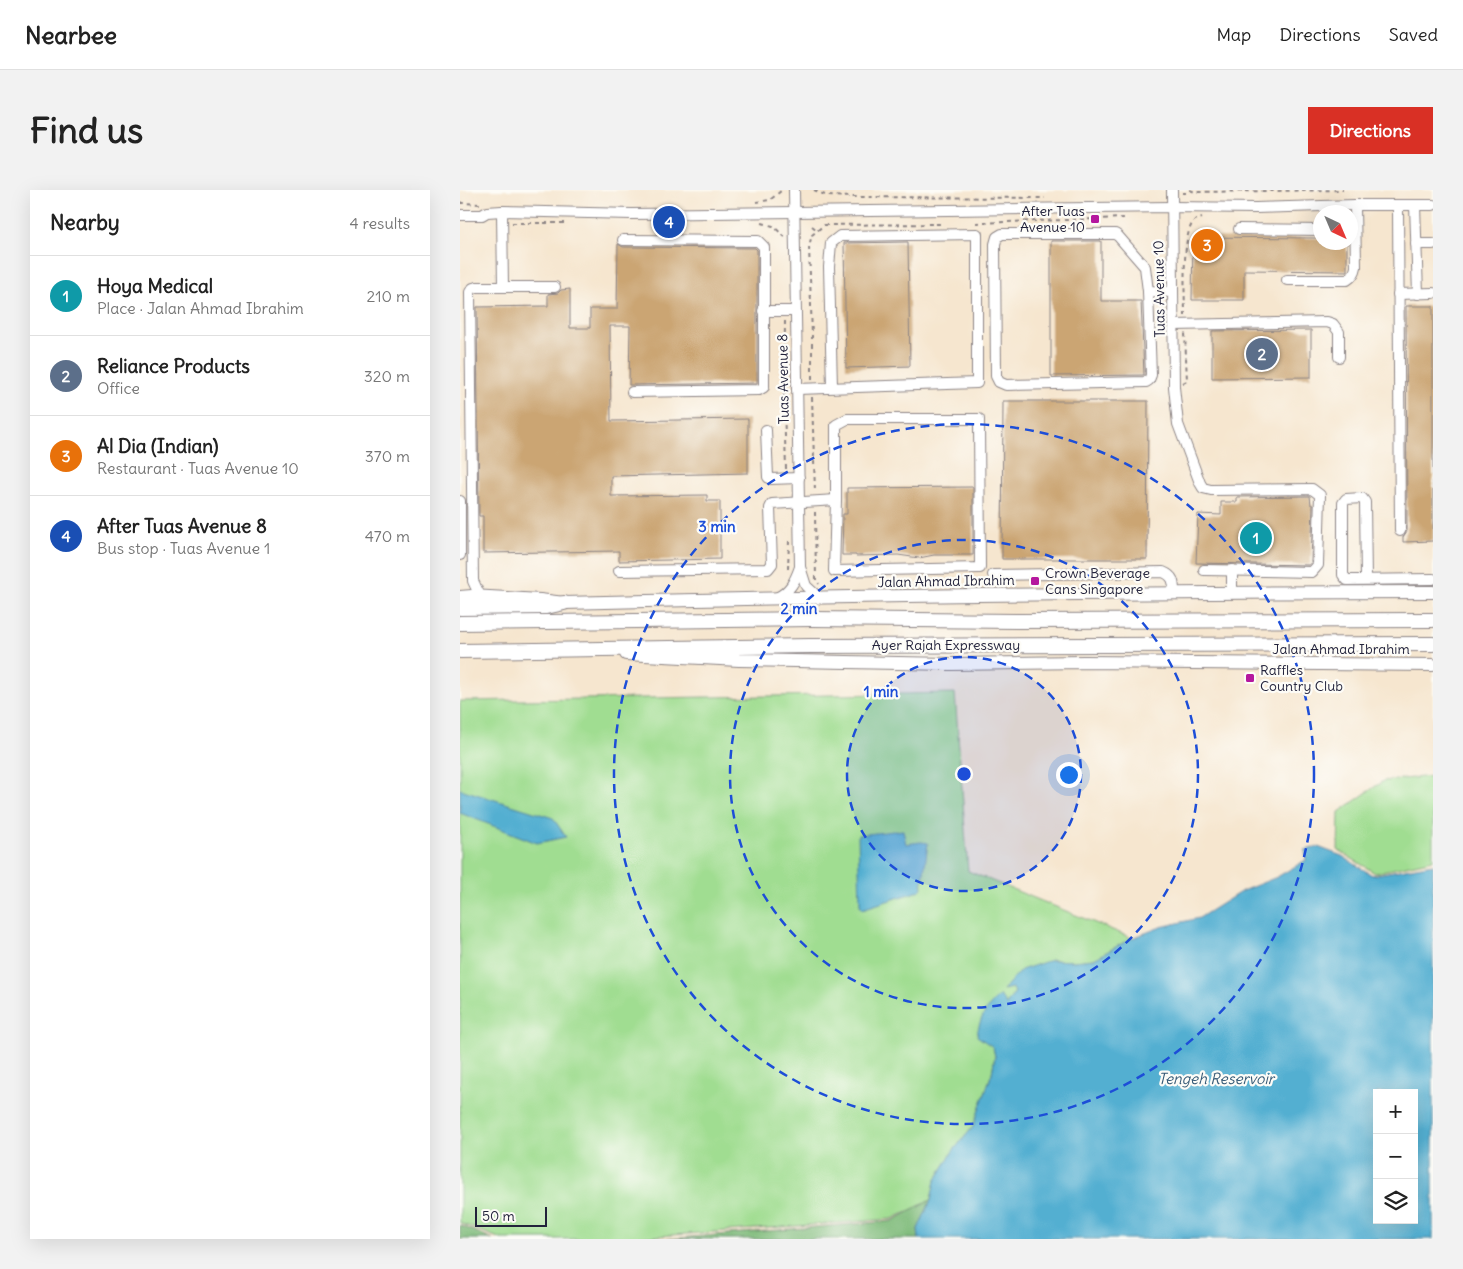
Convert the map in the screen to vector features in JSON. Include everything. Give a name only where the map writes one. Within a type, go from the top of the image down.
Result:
[{"type":"highway","points":[[460,608],[531,608],[564,603]]},
{"type":"highway","name":"Ayer Rajah Expressway","points":[[460,623],[812,619],[1016,621],[1433,620]]},
{"type":"highway","name":"Ayer Rajah Expressway","points":[[460,651],[811,646],[1433,644]]},
{"type":"main road","name":"Jalan Ahmad Ibrahim","points":[[460,597],[472,596],[564,603],[776,598],[820,592],[1433,592]]},
{"type":"main road","name":"Jalan Ahmad Ibrahim","points":[[529,650],[739,660],[950,664],[1085,662],[1433,664]]},
{"type":"street","name":"Tuas Avenue 8","points":[[794,190],[790,311],[797,389],[800,567],[806,586],[820,592]]},
{"type":"street","name":"Tuas Avenue 10","points":[[1172,190],[1174,387],[1178,424],[1200,483],[1203,488],[1211,490],[1312,488],[1320,495],[1318,565],[1316,569],[1312,572],[1232,570]]},
{"type":"street","points":[[460,215],[482,215],[487,212],[502,211],[632,214],[1172,207],[1256,208],[1355,204],[1433,205]]},
{"type":"street","points":[[1398,205],[1400,532]]},
{"type":"street","points":[[1415,205],[1418,294]]},
{"type":"street","points":[[460,208],[483,208],[487,212]]},
{"type":"street","points":[[502,211],[503,287]]},
{"type":"street","points":[[1239,229],[1313,230]]},
{"type":"street","points":[[797,389],[977,383],[976,234],[840,236],[831,242],[829,266],[832,387]]},
{"type":"street","points":[[1115,234],[1144,264],[1148,291],[1151,376],[1146,382],[1006,385],[997,379],[995,240],[1000,235],[1115,234]]},
{"type":"street","points":[[623,240],[760,242],[764,247],[764,383],[762,389],[632,392]]},
{"type":"street","points":[[1416,244],[1433,244]]},
{"type":"street","points":[[1287,280],[1347,280],[1355,272],[1355,250]]},
{"type":"street","points":[[481,598],[473,581],[470,292],[473,288],[477,287],[555,287]]},
{"type":"street","points":[[1148,291],[1173,292]]},
{"type":"street","points":[[1398,294],[1433,294]]},
{"type":"street","points":[[764,311],[790,311]]},
{"type":"street","points":[[1174,325],[1327,322],[1333,324],[1339,332],[1339,357]]},
{"type":"street","points":[[847,419],[979,419],[980,568],[834,571],[836,500],[836,425],[847,419]]},
{"type":"street","points":[[766,430],[767,475],[770,479],[799,478]]},
{"type":"street","points":[[1366,580],[1366,502],[1362,498],[1346,498],[1343,503],[1343,575],[1347,580],[1366,580],[1433,579]]},
{"type":"street","points":[[619,571],[768,569],[772,564],[771,506],[775,503],[836,500]]},
{"type":"street","points":[[460,501],[460,555]]},
{"type":"street","name":"Tuas Avenue 8","points":[[776,598],[788,591],[800,567]]},
{"type":"street","points":[[1204,570],[1232,570],[1232,592]]},
{"type":"street","points":[[993,575],[1162,572],[1172,577],[1174,592]]},
{"type":"street","points":[[460,597],[473,581]]},
{"type":"path","points":[[814,190],[827,196],[853,197],[1048,198]]},
{"type":"path","points":[[1189,191],[1343,190]]},
{"type":"path","points":[[969,223],[1134,218]]},
{"type":"path","points":[[1174,387],[1187,381],[1185,248],[1189,229],[1194,220],[1203,218]]},
{"type":"path","points":[[820,592],[816,580],[809,246],[812,235],[824,225],[949,224]]},
{"type":"path","points":[[780,226],[778,229],[787,239]]},
{"type":"path","points":[[812,226],[817,230]]},
{"type":"path","points":[[787,479],[784,405],[790,311]]},
{"type":"path","points":[[788,576],[789,541]]},
{"type":"green space","points":[[955,693],[968,871],[1132,938],[1094,959],[1074,961],[1051,960],[1004,989],[1012,988],[1015,992],[1006,1005],[993,1047],[995,1056],[992,1073],[973,1127],[953,1151],[935,1181],[931,1200],[892,1219],[618,1239],[501,1239],[460,1223],[460,701]]},
{"type":"green space","points":[[1433,776],[1433,860],[1375,873],[1338,850],[1339,812],[1383,781]]},
{"type":"green space","points":[[931,1200],[918,1229],[919,1239],[666,1239],[892,1221]]},
{"type":"green space","points":[[460,1225],[493,1239],[460,1239]]},
{"type":"water","points":[[460,789],[553,818],[566,837],[537,843],[460,813]]},
{"type":"water","points":[[903,830],[906,844],[928,843],[922,888],[919,891],[862,909],[860,905],[858,835]]},
{"type":"water","name":"Tengeh Reservoir","points":[[1318,847],[1342,856],[1372,875],[1433,864],[1433,1239],[919,1239],[918,1229],[931,1200],[935,1181],[953,1151],[973,1127],[992,1073],[995,1056],[993,1047],[977,1036],[982,1018],[991,1004],[1000,995],[1006,1005],[1015,992],[1012,988],[1003,990],[1021,970],[1051,960],[1074,961],[1094,959],[1132,938],[1161,927],[1199,918],[1242,891],[1277,877],[1306,860],[1305,850]]},
{"type":"building","points":[[1193,237],[1313,238],[1313,250],[1347,250],[1347,271],[1244,270],[1244,300],[1192,300]]},
{"type":"building","points":[[1051,241],[1101,241],[1101,301],[1141,301],[1144,375],[1051,376]]},
{"type":"building","points":[[908,242],[910,366],[846,368],[844,243]]},
{"type":"building","points":[[618,244],[623,247],[755,248],[757,250],[757,383],[629,385],[630,326],[610,326],[611,421],[748,419],[748,473],[611,476],[611,496],[707,495],[707,501],[720,501],[720,559],[619,561],[619,551],[483,553],[483,516],[479,516],[477,307],[548,306],[548,294],[570,289],[570,328],[590,328],[590,309],[617,309]]},
{"type":"building","points":[[1406,306],[1433,306],[1433,541],[1403,542],[1403,537],[1407,531]]},
{"type":"building","points":[[1311,330],[1311,377],[1212,378],[1212,331]]},
{"type":"building","points":[[1003,401],[1148,401],[1147,559],[1002,559]]},
{"type":"building","points":[[973,487],[973,555],[934,555],[919,558],[898,555],[842,555],[843,514],[847,514],[847,488]]},
{"type":"building","points":[[1310,496],[1311,505],[1313,505],[1311,562],[1309,565],[1196,563],[1198,514],[1221,515],[1221,502],[1237,502],[1237,497]]},
{"type":"place","name":"After Tuas Avenue 10","points":[[1095,219]]},
{"type":"place","name":"After Tuas Avenue 8","points":[[669,222]]},
{"type":"place","name":"Al Dia (Indian)","points":[[1207,245]]},
{"type":"place","name":"Reliance Products","points":[[1262,354]]},
{"type":"place","name":"Hoya Medical","points":[[1256,538]]},
{"type":"place","name":"Crown Beverage Cans Singapore","points":[[1035,581]]},
{"type":"place","name":"Raffles Country Club","points":[[1250,678]]}]
